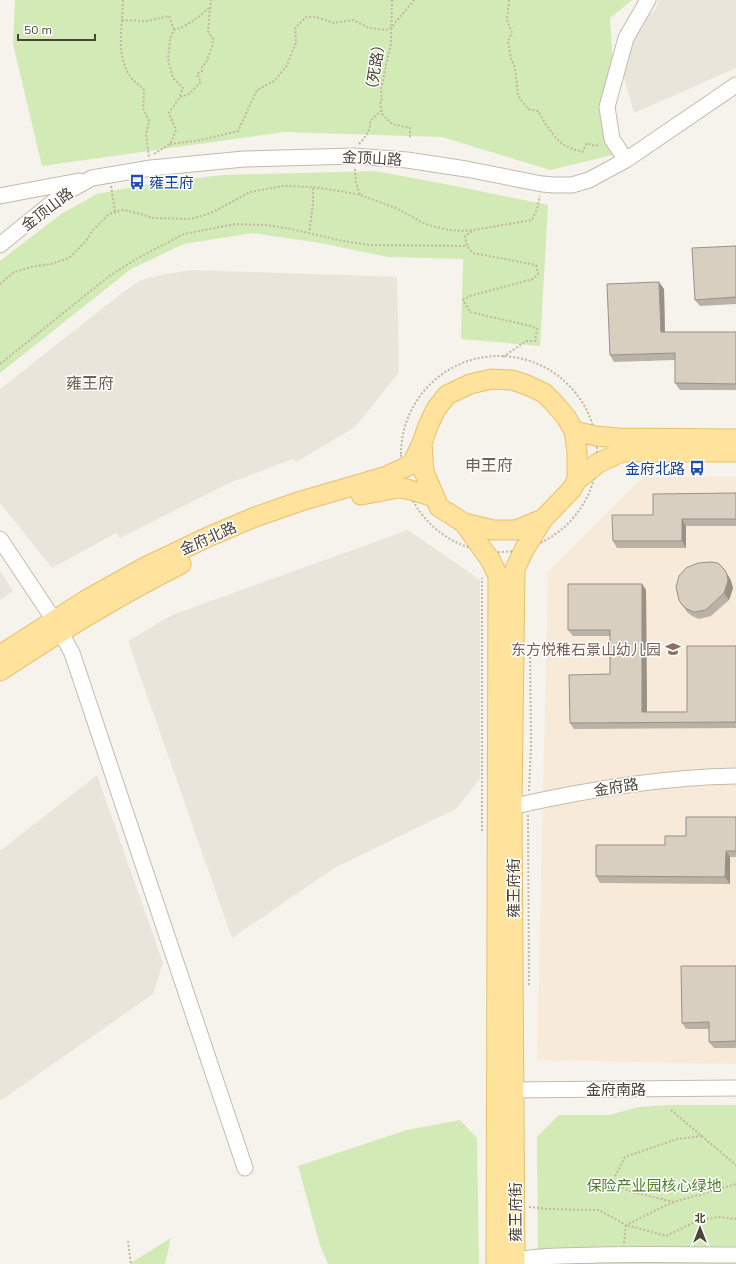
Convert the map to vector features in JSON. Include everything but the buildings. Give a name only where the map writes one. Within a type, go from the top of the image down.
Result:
[{"type":"main road","name":"金府北路","points":[[0,671],[57,626],[86,600],[146,567],[210,536],[255,517],[294,503],[387,476],[412,464],[436,409],[447,395],[470,384],[492,379],[512,380],[527,385],[544,393],[558,408],[574,431]]},
{"type":"main road","points":[[577,480],[578,452],[574,431],[596,436],[618,438],[736,438]]},
{"type":"main road","points":[[422,444],[424,472],[434,498],[439,506],[464,523],[492,530],[516,530],[543,520]]},
{"type":"main road","points":[[577,480],[598,463],[622,452],[736,452]]},
{"type":"main road","name":"雍王府街","points":[[502,1263],[512,807],[515,569],[531,549],[543,520],[571,490],[577,480]]},
{"type":"main road","name":"金府北路","points":[[0,655],[214,547],[253,530],[305,512],[368,493],[398,488],[434,498]]},
{"type":"main road","name":"雍王府街","points":[[464,523],[491,561],[498,576],[512,807]]},
{"type":"street","points":[[626,160],[612,139],[607,107],[626,38],[648,0]]},
{"type":"street","name":"金顶山路","points":[[0,245],[65,193],[92,178],[109,175],[150,163],[244,159],[356,151],[459,168],[542,184],[572,185],[589,180],[626,160],[736,85]]},
{"type":"street","points":[[0,196],[92,178]]},
{"type":"street","points":[[0,539],[57,626],[72,653],[245,1168]]},
{"type":"street","name":"金府路","points":[[512,807],[618,786],[708,777],[736,776]]},
{"type":"street","name":"金府南路","points":[[505,1090],[736,1088]]},
{"type":"street","points":[[502,1263],[528,1258],[559,1256],[736,1255]]},
{"type":"path","points":[[123,0],[120,41],[123,62],[132,79],[144,90],[143,108],[149,121],[146,134],[150,163]]},
{"type":"path","points":[[180,97],[189,94],[201,82],[197,75],[202,71],[202,66],[206,64],[213,39],[208,32],[211,0]]},
{"type":"path","name":"（死路）","points":[[392,0],[392,27],[381,89],[381,111],[392,124],[410,128],[410,139]]},
{"type":"path","points":[[170,144],[201,140],[238,131],[257,90],[274,80],[286,67],[296,43],[295,28],[306,17],[316,17],[334,23],[353,20],[369,28],[387,30],[392,27],[414,0]]},
{"type":"path","points":[[509,0],[507,20],[512,33],[508,41],[518,96],[528,110],[538,111],[550,131],[569,148],[577,149],[582,152],[587,143],[594,146],[612,139]]},
{"type":"path","points":[[174,30],[181,28],[197,19],[210,6]]},
{"type":"path","points":[[122,20],[147,21],[169,16],[174,30],[170,40],[168,59],[173,78],[183,88],[180,97],[169,112],[176,130],[170,144],[150,163]]},
{"type":"path","points":[[360,195],[356,183],[356,151],[371,127],[370,121],[377,113],[381,111]]},
{"type":"path","points":[[109,175],[115,212]]},
{"type":"path","points":[[0,284],[14,272],[31,267],[51,264],[68,258],[85,242],[102,220],[109,214],[123,210],[152,218],[191,219],[211,213],[250,192],[283,186],[313,187],[360,195],[396,208],[425,224],[444,229],[462,231],[532,220],[538,210],[542,184]]},
{"type":"path","points":[[309,234],[313,203],[313,187]]},
{"type":"path","points":[[0,364],[114,274],[136,259],[184,234],[234,224],[265,225],[287,228],[309,234],[369,245],[467,246]]},
{"type":"path","points":[[474,230],[465,236],[467,246],[473,253],[536,265],[538,274],[533,280],[470,296],[463,300],[470,312],[531,326],[537,329],[535,341],[526,341],[502,358]]},
{"type":"path","points":[[441,529],[422,515],[407,490],[402,468],[400,439],[408,412],[423,388],[448,369],[481,358],[509,358],[547,368],[578,393],[591,418],[596,436],[598,463],[596,482],[579,513],[552,538],[531,549],[505,552],[483,550],[460,542],[448,533]]},
{"type":"path","name":"雍王府街","points":[[529,992],[512,807],[530,782],[530,642]]},
{"type":"path","points":[[671,1110],[736,1165]]},
{"type":"path","points":[[674,1202],[632,1192],[612,1182],[625,1157],[677,1139],[702,1136]]},
{"type":"path","points":[[626,1225],[674,1202],[736,1184]]},
{"type":"path","name":"雍王府街","points":[[529,1200],[529,1207],[599,1210],[626,1225]]},
{"type":"path","points":[[626,1225],[666,1236],[697,1221],[718,1217],[736,1219]]},
{"type":"path","points":[[623,1255],[626,1225]]},
{"type":"path","points":[[128,1241],[131,1264]]},
{"type":"shaded area","points":[[658,0],[736,0],[736,68],[634,113],[615,46],[656,9]]},
{"type":"shaded area","points":[[193,270],[397,277],[399,372],[355,427],[296,462],[293,459],[227,484],[120,538],[116,533],[52,568],[0,503],[0,389],[122,293],[141,280]]},
{"type":"shaded area","points":[[643,477],[736,477],[736,1064],[537,1060],[548,572]]},
{"type":"shaded area","points":[[408,530],[480,580],[480,779],[456,809],[336,867],[232,938],[128,641],[172,615]]},
{"type":"shaded area","points":[[0,571],[13,591],[0,600]]},
{"type":"shaded area","points":[[97,775],[163,963],[153,994],[0,1101],[0,851]]},
{"type":"green space","points":[[15,0],[632,0],[610,18],[618,147],[617,154],[550,170],[442,137],[285,132],[42,166],[13,44]]},
{"type":"green space","points":[[375,171],[548,205],[540,346],[461,339],[463,259],[388,257],[320,243],[252,233],[184,244],[131,269],[0,373],[0,261],[61,214],[97,194],[143,185],[222,175]]},
{"type":"green space","name":"保险产业园核心绿地","points":[[668,1105],[736,1105],[736,1264],[538,1264],[537,1137],[559,1115],[609,1115],[639,1107]]},
{"type":"green space","points":[[460,1120],[477,1138],[479,1264],[328,1264],[320,1245],[298,1166],[407,1130]]},
{"type":"green space","points":[[171,1238],[165,1264],[129,1264]]},
{"type":"place","name":"雍王府","points":[[137,182]]},
{"type":"place","name":"金府北路","points":[[697,468]]},
{"type":"place","name":"东方悦稚石景山幼儿园","points":[[673,649]]},
{"type":"district","name":"雍王府","points":[[90,383]]},
{"type":"district","name":"申王府","points":[[489,465]]}]
